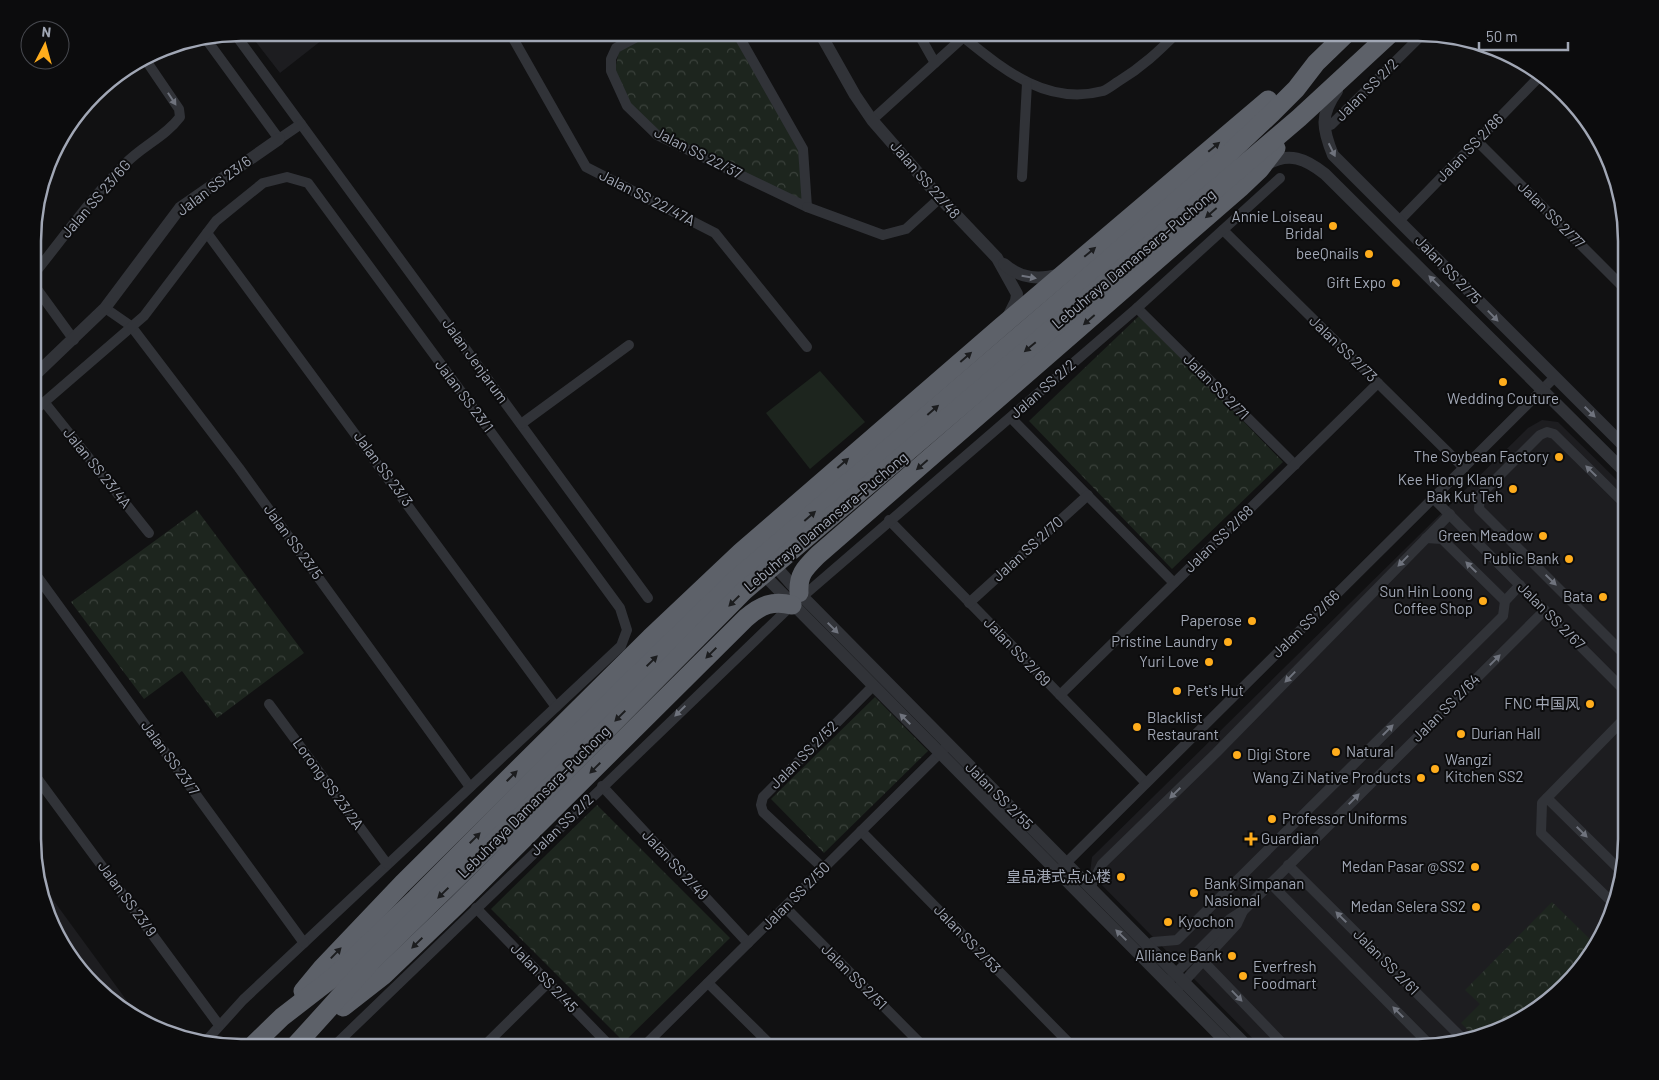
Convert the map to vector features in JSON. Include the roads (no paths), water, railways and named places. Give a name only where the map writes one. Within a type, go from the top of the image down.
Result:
[{"type":"highway","name":"Lebuhraya Damansara–Puchong","points":[[1208,185],[1338,41]]},
{"type":"highway","name":"Lebuhraya Damansara–Puchong","points":[[302,1039],[420,904],[620,692],[734,581],[1208,185],[1299,118],[1382,41]]},
{"type":"highway","points":[[282,1017],[322,968],[402,884],[644,644],[747,546],[1276,92],[1316,64]]},
{"type":"highway","points":[[304,1039],[384,975],[758,607],[798,598],[798,581],[801,572],[818,555],[1260,169],[1299,118]]},
{"type":"highway","points":[[776,521],[780,541],[789,553],[804,556],[818,555]]},
{"type":"highway","points":[[719,573],[731,572],[748,577],[758,595],[758,607]]},
{"type":"highway","name":"Lebuhraya Damansara–Puchong","points":[[259,1039],[282,1017],[335,976],[420,904]]},
{"type":"street","name":"Jalan Jenjarum","points":[[240,41],[648,598]]},
{"type":"street","name":"Jalan SS 22/47A","points":[[515,41],[586,167],[715,233],[807,348]]},
{"type":"street","name":"Jalan SS 22/37","points":[[628,41],[616,48],[611,59],[611,71],[627,106],[657,135],[807,207],[883,235],[906,229],[940,198]]},
{"type":"street","points":[[742,41],[803,148],[807,207]]},
{"type":"street","name":"Jalan SS 22/48","points":[[825,41],[855,95],[872,120],[940,198],[997,258],[1017,294],[1014,308],[1002,326]]},
{"type":"street","points":[[923,41],[935,62]]},
{"type":"street","points":[[872,120],[959,41]]},
{"type":"street","points":[[974,41],[1026,83],[1048,92],[1073,95],[1104,91],[1145,65],[1168,41]]},
{"type":"street","name":"Jalan SS 2/2","points":[[1331,125],[1416,41]]},
{"type":"street","points":[[210,44],[279,139],[301,124]]},
{"type":"street","name":"Jalan SS 23/6G","points":[[41,265],[106,182],[130,158],[171,129],[180,117],[179,109],[149,64]]},
{"type":"street","name":"Jalan SS 2/75","points":[[1348,74],[1327,105],[1324,118],[1325,134],[1333,155],[1618,440]]},
{"type":"street","name":"Jalan SS 2/86","points":[[1399,221],[1536,80]]},
{"type":"street","points":[[1022,177],[1026,83]]},
{"type":"street","name":"Jalan SS 23/6","points":[[41,370],[74,340],[105,308],[180,208],[279,139]]},
{"type":"street","name":"Jalan SS 2/77","points":[[1477,141],[1618,282]]},
{"type":"street","name":"Jalan SS 2/75","points":[[1260,169],[1275,159],[1299,158],[1310,162],[1326,174],[1618,465]]},
{"type":"street","name":"Jalan SS 23/1","points":[[208,234],[216,221],[263,183],[287,177],[308,183],[620,608],[627,630],[621,646],[556,707]]},
{"type":"street","name":"Jalan SS 2/2","points":[[342,1039],[798,598],[1137,308],[1280,178]]},
{"type":"street","name":"Jalan SS 2/73","points":[[1222,230],[1464,468]]},
{"type":"street","points":[[41,406],[144,316],[208,234]]},
{"type":"street","name":"Jalan SS 23/3","points":[[208,234],[556,707]]},
{"type":"street","points":[[997,258],[1017,274],[1027,278],[1042,278],[1067,272]]},
{"type":"street","points":[[41,295],[74,340]]},
{"type":"street","name":"Jalan SS 23/5","points":[[105,308],[131,326],[239,468],[470,787]]},
{"type":"street","name":"Jalan SS 2/71","points":[[1137,308],[1295,466]]},
{"type":"street","points":[[522,424],[629,345]]},
{"type":"street","name":"Jalan SS 2/66","points":[[1061,867],[1555,378]]},
{"type":"street","name":"Jalan SS 2/68","points":[[1060,695],[1378,383]]},
{"type":"street","name":"Jalan SS 23/4A","points":[[45,403],[149,533]]},
{"type":"street","points":[[1010,418],[1174,583]]},
{"type":"street","points":[[1618,497],[1554,434],[1547,432],[1540,436],[1480,495],[1478,501],[1479,509],[1618,648]]},
{"type":"street","name":"Jalan SS 2/70","points":[[969,602],[1088,495]]},
{"type":"street","name":"Jalan SS 2/67","points":[[1434,498],[1618,684]]},
{"type":"street","points":[[1090,888],[1102,864],[1216,753],[1450,514]]},
{"type":"street","name":"Jalan SS 2/69","points":[[889,520],[1146,783]]},
{"type":"street","points":[[1426,538],[1442,539],[1505,601]]},
{"type":"street","name":"Jalan SS 2/55","points":[[747,546],[1061,867],[1176,982],[1239,1039]]},
{"type":"street","name":"Jalan SS 23/7","points":[[41,582],[304,943]]},
{"type":"street","points":[[1148,947],[1154,942],[1177,940],[1503,616],[1505,601],[1520,585]]},
{"type":"street","name":"Jalan SS 2/55","points":[[798,598],[873,686],[944,749]]},
{"type":"street","name":"Jalan SS 2/64","points":[[1176,982],[1230,919],[1244,910],[1545,610]]},
{"type":"street","name":"Jalan SS 2/52","points":[[824,868],[763,812],[761,805],[763,797],[873,686]]},
{"type":"street","name":"Lorong SS 23/2A","points":[[269,704],[387,864]]},
{"type":"street","points":[[209,1036],[218,1025],[387,864],[556,707]]},
{"type":"street","points":[[1608,899],[1541,833],[1545,800],[1618,727]]},
{"type":"street","name":"Jalan SS 2/50","points":[[651,1039],[944,749]]},
{"type":"street","name":"Jalan SS 23/9","points":[[41,784],[218,1025]]},
{"type":"street","name":"Jalan SS 2/49","points":[[602,786],[748,943]]},
{"type":"street","points":[[1545,800],[1616,866]]},
{"type":"street","name":"Jalan SS 2/53","points":[[862,831],[1065,1039]]},
{"type":"street","name":"Jalan SS 2/61","points":[[1288,865],[1459,1035]]},
{"type":"street","name":"Jalan SS 2/55","points":[[1061,867],[1090,888],[1148,947],[1224,1039]]},
{"type":"street","name":"Jalan SS 2/61","points":[[1270,883],[1424,1039]]},
{"type":"street","name":"Jalan SS 2/51","points":[[785,907],[916,1039]]},
{"type":"street","name":"Jalan SS 2/45","points":[[476,908],[604,1039]]},
{"type":"street","points":[[1176,982],[1203,961],[1237,924],[1244,910]]},
{"type":"street","points":[[1203,961],[1278,1039]]},
{"type":"street","points":[[708,982],[764,1039]]},
{"type":"street","points":[[492,1039],[548,983]]},
{"type":"place","name":"Annie Loiseau Bridal","points":[[1333,226]]},
{"type":"place","name":"beeQnails","points":[[1369,254]]},
{"type":"place","name":"Gift Expo","points":[[1396,283]]},
{"type":"place","name":"Wedding Couture","points":[[1503,382]]},
{"type":"place","name":"The Soybean Factory","points":[[1559,457]]},
{"type":"place","name":"Kee Hiong Klang Bak Kut Teh","points":[[1513,489]]},
{"type":"place","name":"Green Meadow","points":[[1543,536]]},
{"type":"place","name":"Public Bank","points":[[1569,559]]},
{"type":"place","name":"Bata","points":[[1603,597]]},
{"type":"place","name":"Sun Hin Loong Coffee Shop","points":[[1483,601]]},
{"type":"place","name":"Paperose","points":[[1252,621]]},
{"type":"place","name":"Pristine Laundry","points":[[1228,642]]},
{"type":"place","name":"Yuri Love","points":[[1209,662]]},
{"type":"place","name":"Pet's Hut","points":[[1177,691]]},
{"type":"place","name":"FNC 中国风","points":[[1590,704]]},
{"type":"place","name":"Blacklist Restaurant","points":[[1137,727]]},
{"type":"place","name":"Durian Hall","points":[[1461,734]]},
{"type":"place","name":"Natural","points":[[1336,752]]},
{"type":"place","name":"Digi Store","points":[[1237,755]]},
{"type":"place","name":"Wangzi Kitchen SS2","points":[[1435,769]]},
{"type":"place","name":"Wang Zi Native Products","points":[[1421,778]]},
{"type":"place","name":"Professor Uniforms","points":[[1272,819]]},
{"type":"place","name":"Guardian","points":[[1251,839]]},
{"type":"place","name":"Medan Pasar @SS2","points":[[1475,867]]},
{"type":"place","name":"皇品港式点心楼","points":[[1121,877]]},
{"type":"place","name":"Bank Simpanan Nasional","points":[[1194,893]]},
{"type":"place","name":"Medan Selera SS2","points":[[1476,907]]},
{"type":"place","name":"Kyochon","points":[[1168,922]]},
{"type":"place","name":"Alliance Bank","points":[[1232,956]]},
{"type":"place","name":"Everfresh Foodmart","points":[[1243,976]]}]
